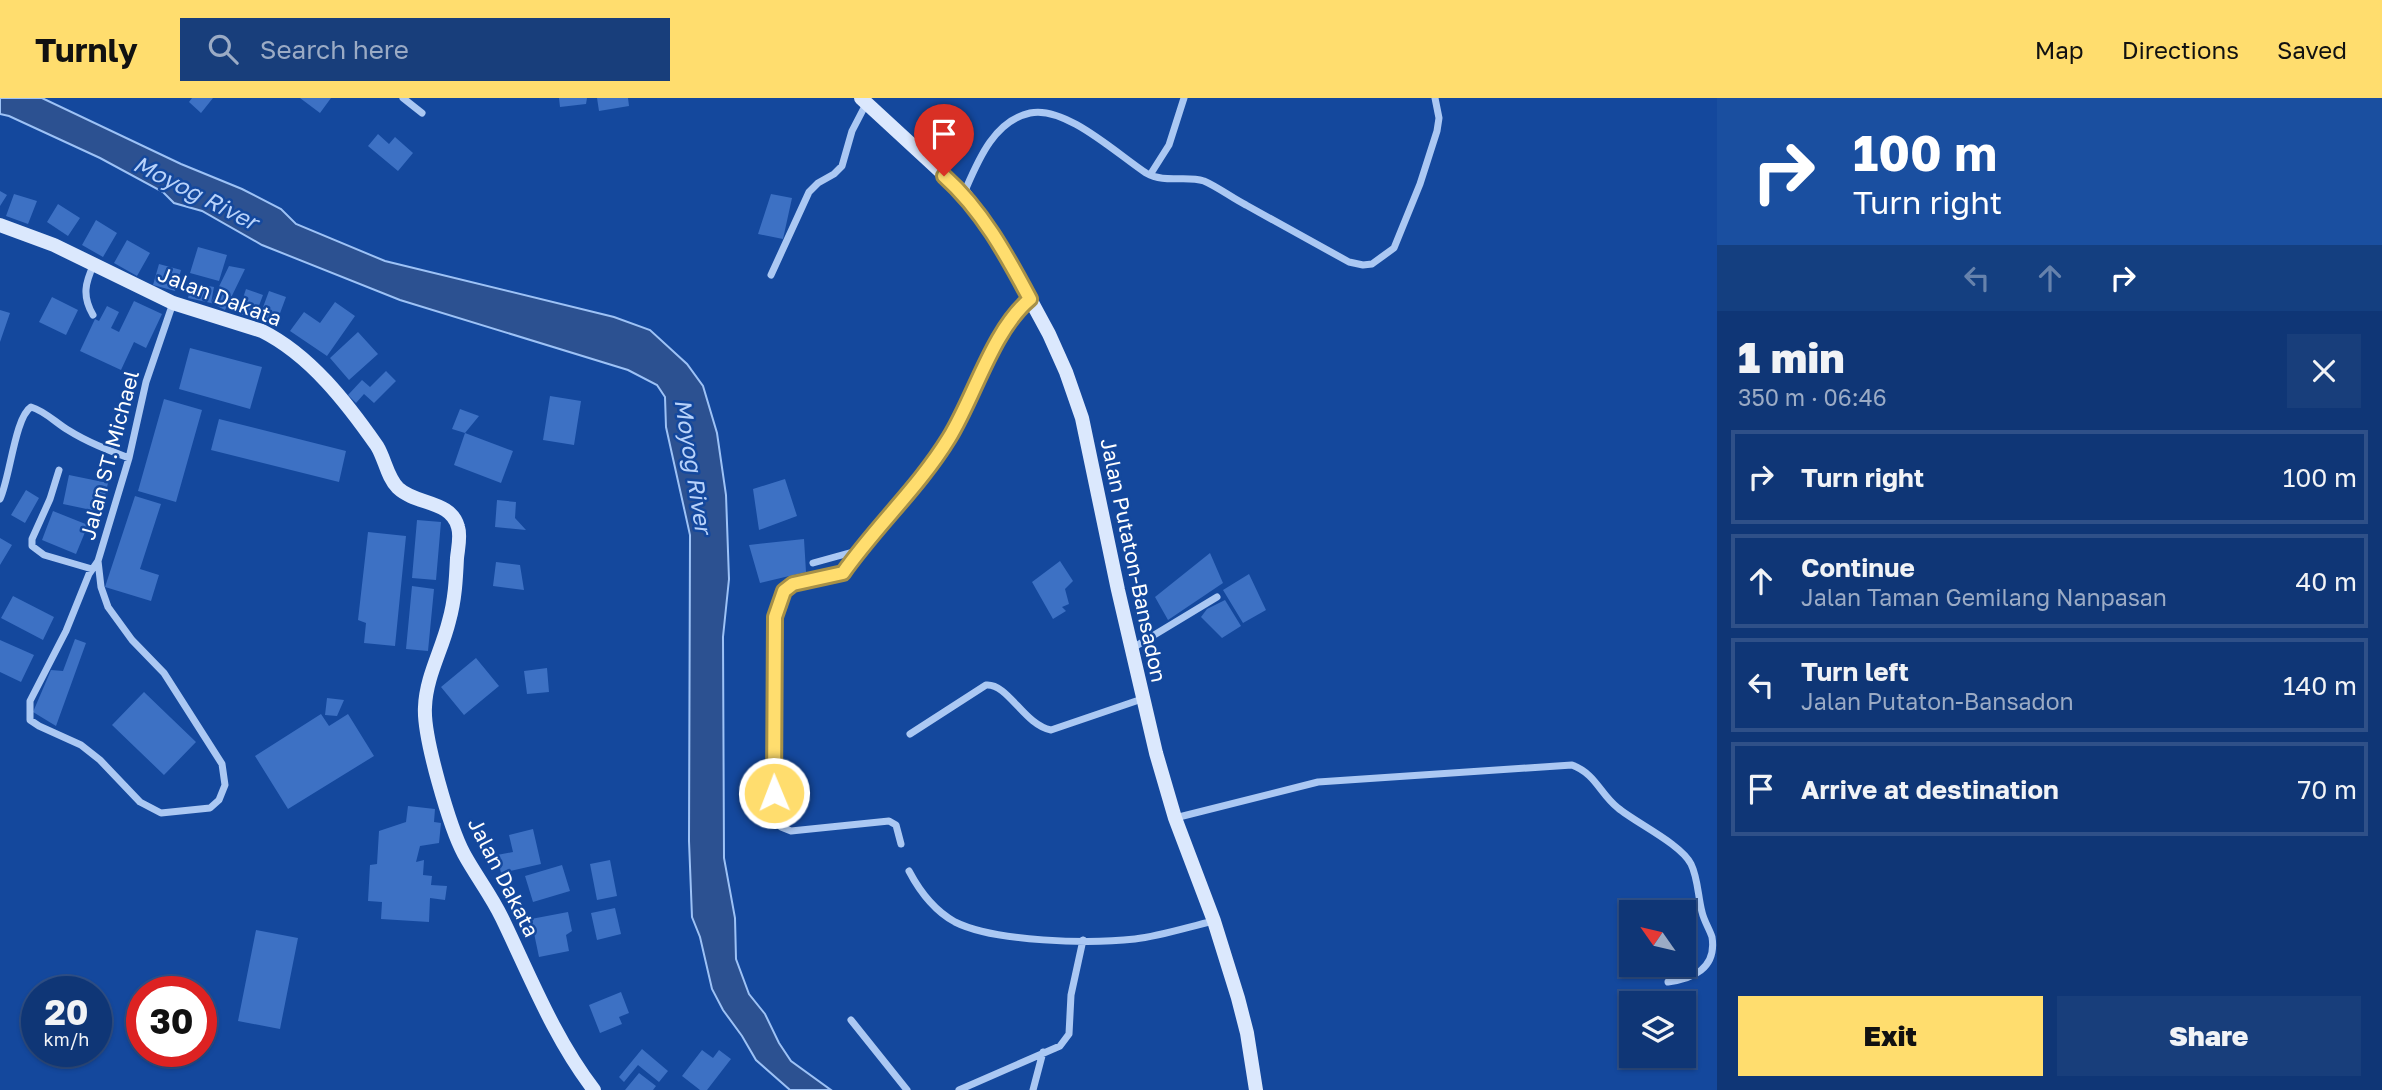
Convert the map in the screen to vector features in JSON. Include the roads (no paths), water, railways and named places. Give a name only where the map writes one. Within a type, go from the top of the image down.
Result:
[{"type":"street","points":[[403,98],[422,113]]},
{"type":"street","points":[[1150,175],[1169,145],[1185,98]]},
{"type":"street","points":[[964,193],[979,160],[996,134],[1028,113],[1054,114],[1080,127],[1150,175],[1170,180],[1203,181],[1349,262],[1372,264],[1394,247],[1420,184],[1439,118],[1435,98]]},
{"type":"street","points":[[771,275],[809,192],[842,166],[864,101]]},
{"type":"street","name":"Jalan Putaton-Bansadon","points":[[864,101],[964,193],[1002,247],[1066,372],[1082,418],[1143,699],[1175,818],[1214,921],[1247,1033],[1256,1090]]},
{"type":"street","name":"Jalan Dakata","points":[[0,225],[54,245],[173,303],[262,331],[293,350],[350,410],[378,448],[398,488],[440,506],[456,520],[459,532],[455,589],[449,622],[426,695],[428,738],[456,838],[492,897],[553,1027],[594,1090]]},
{"type":"street","points":[[93,314],[84,295],[94,264]]},
{"type":"street","points":[[901,845],[897,825],[889,821],[791,831],[781,827],[776,821],[773,664],[775,617],[784,591],[793,584],[843,573],[918,482],[950,437],[993,351],[1021,306],[1030,299]]},
{"type":"street","name":"Jalan ST. Michael","points":[[98,561],[101,587],[108,607],[132,640],[164,673],[222,764],[225,785],[216,804],[211,808],[161,813],[139,803],[100,760],[81,745],[30,720],[30,701],[98,561],[129,458],[146,382],[173,303]]},
{"type":"street","points":[[0,499],[13,458],[21,419],[31,407],[40,409],[71,432],[129,458]]},
{"type":"street","points":[[59,470],[50,499],[32,539],[32,546],[44,555],[92,569]]},
{"type":"street","points":[[813,563],[860,550]]},
{"type":"street","points":[[1131,649],[1217,597]]},
{"type":"street","points":[[910,734],[991,684],[1002,691],[1028,718],[1051,730],[1143,699]]},
{"type":"street","points":[[1175,818],[1318,782],[1572,765],[1585,770],[1616,807],[1664,839],[1690,863],[1702,915],[1713,937],[1714,950],[1705,970],[1696,976],[1668,982]]},
{"type":"street","points":[[909,871],[917,887],[953,921],[980,932],[1042,939],[1135,939],[1214,921]]},
{"type":"street","points":[[959,1090],[1060,1046],[1069,1034],[1071,995],[1083,940]]},
{"type":"street","points":[[851,1020],[907,1090]]},
{"type":"street","points":[[1033,1090],[1043,1052]]},
{"type":"water","name":"Moyog River","points":[[0,98],[42,98],[181,164],[242,189],[281,209],[296,224],[385,261],[614,317],[650,330],[687,364],[703,386],[717,433],[726,495],[729,579],[723,637],[724,858],[735,918],[736,959],[749,994],[765,1014],[791,1061],[831,1090],[790,1090],[756,1060],[712,989],[700,937],[692,917],[689,841],[690,535],[666,427],[665,397],[657,385],[628,370],[400,300],[262,245],[202,211],[174,203],[163,192],[100,158],[0,114]]}]
